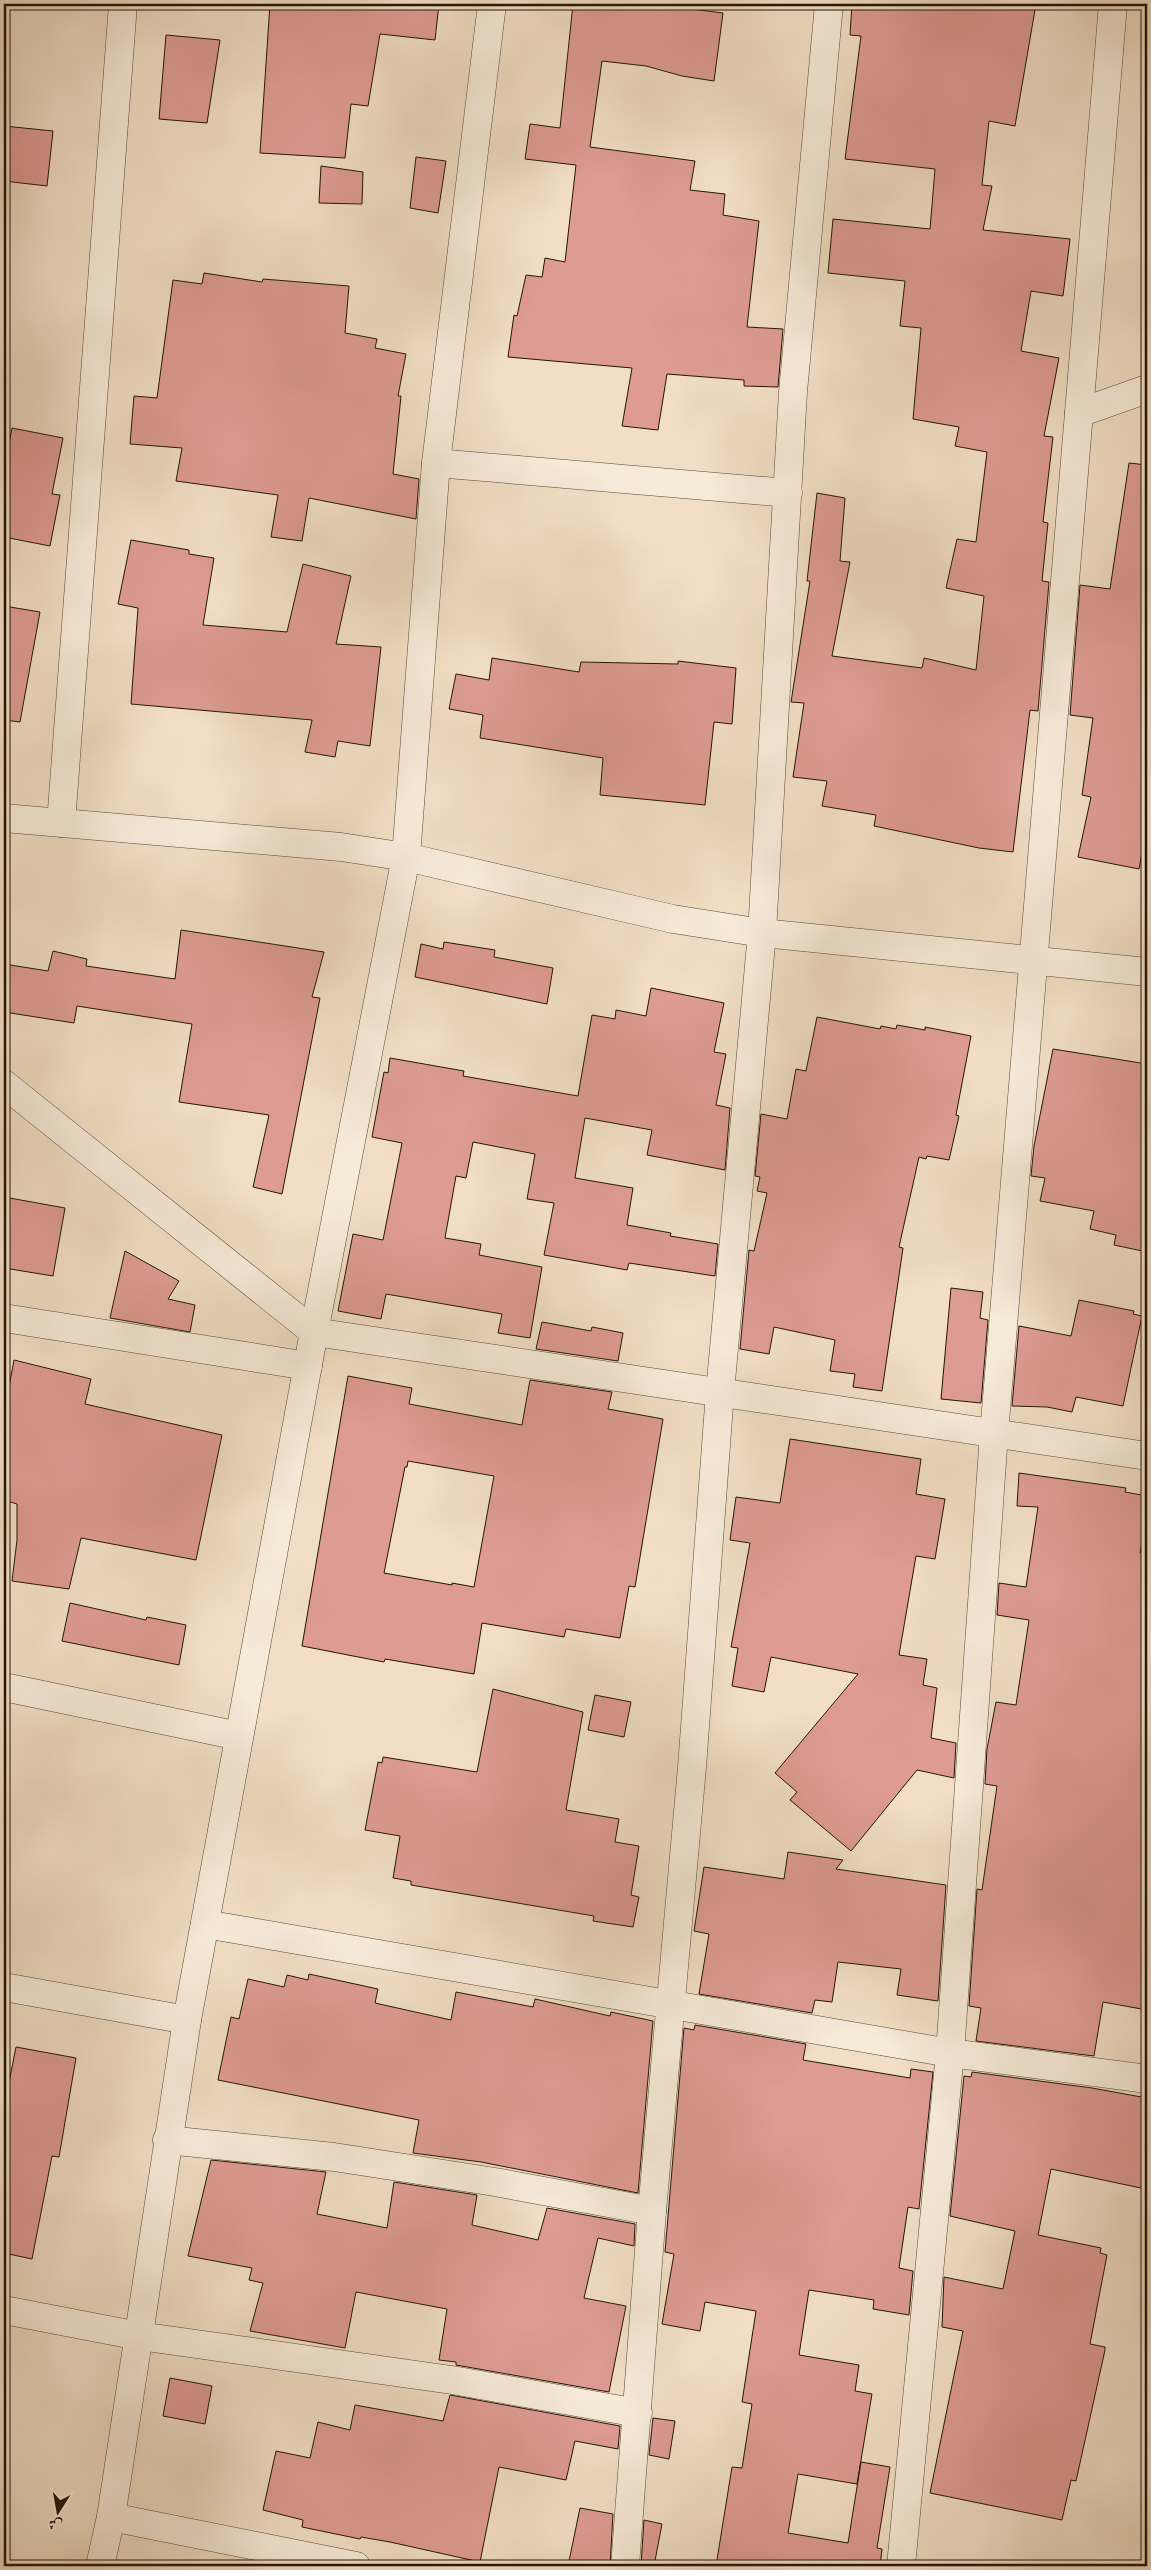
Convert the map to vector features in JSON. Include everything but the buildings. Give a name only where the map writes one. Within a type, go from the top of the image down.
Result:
[{"type":"street","points":[[61,823],[123,4]]},
{"type":"street","points":[[100,2566],[111,2517],[167,2140],[187,2020],[314,1332],[406,857],[436,464],[492,4]]},
{"type":"street","points":[[625,2566],[652,2211],[692,1767],[720,1392],[762,933],[793,392],[829,4]]},
{"type":"street","points":[[901,2566],[950,2053],[994,1434],[1113,4]]},
{"type":"street","points":[[1079,413],[1147,389]]},
{"type":"street","points":[[436,464],[788,493]]},
{"type":"street","points":[[4,818],[341,847],[406,857],[673,919],[762,933],[1147,972]]},
{"type":"street","points":[[4,1084],[314,1332],[1147,1456]]},
{"type":"street","points":[[4,1318],[308,1366]]},
{"type":"street","points":[[4,1688],[239,1736]]},
{"type":"street","points":[[205,1924],[950,2053],[1147,2079]]},
{"type":"street","points":[[4,1987],[187,2020]]},
{"type":"street","points":[[167,2140],[334,2157],[495,2182],[652,2211]]},
{"type":"street","points":[[4,2310],[139,2336],[452,2380],[638,2414]]},
{"type":"street","points":[[111,2517],[356,2566]]}]
